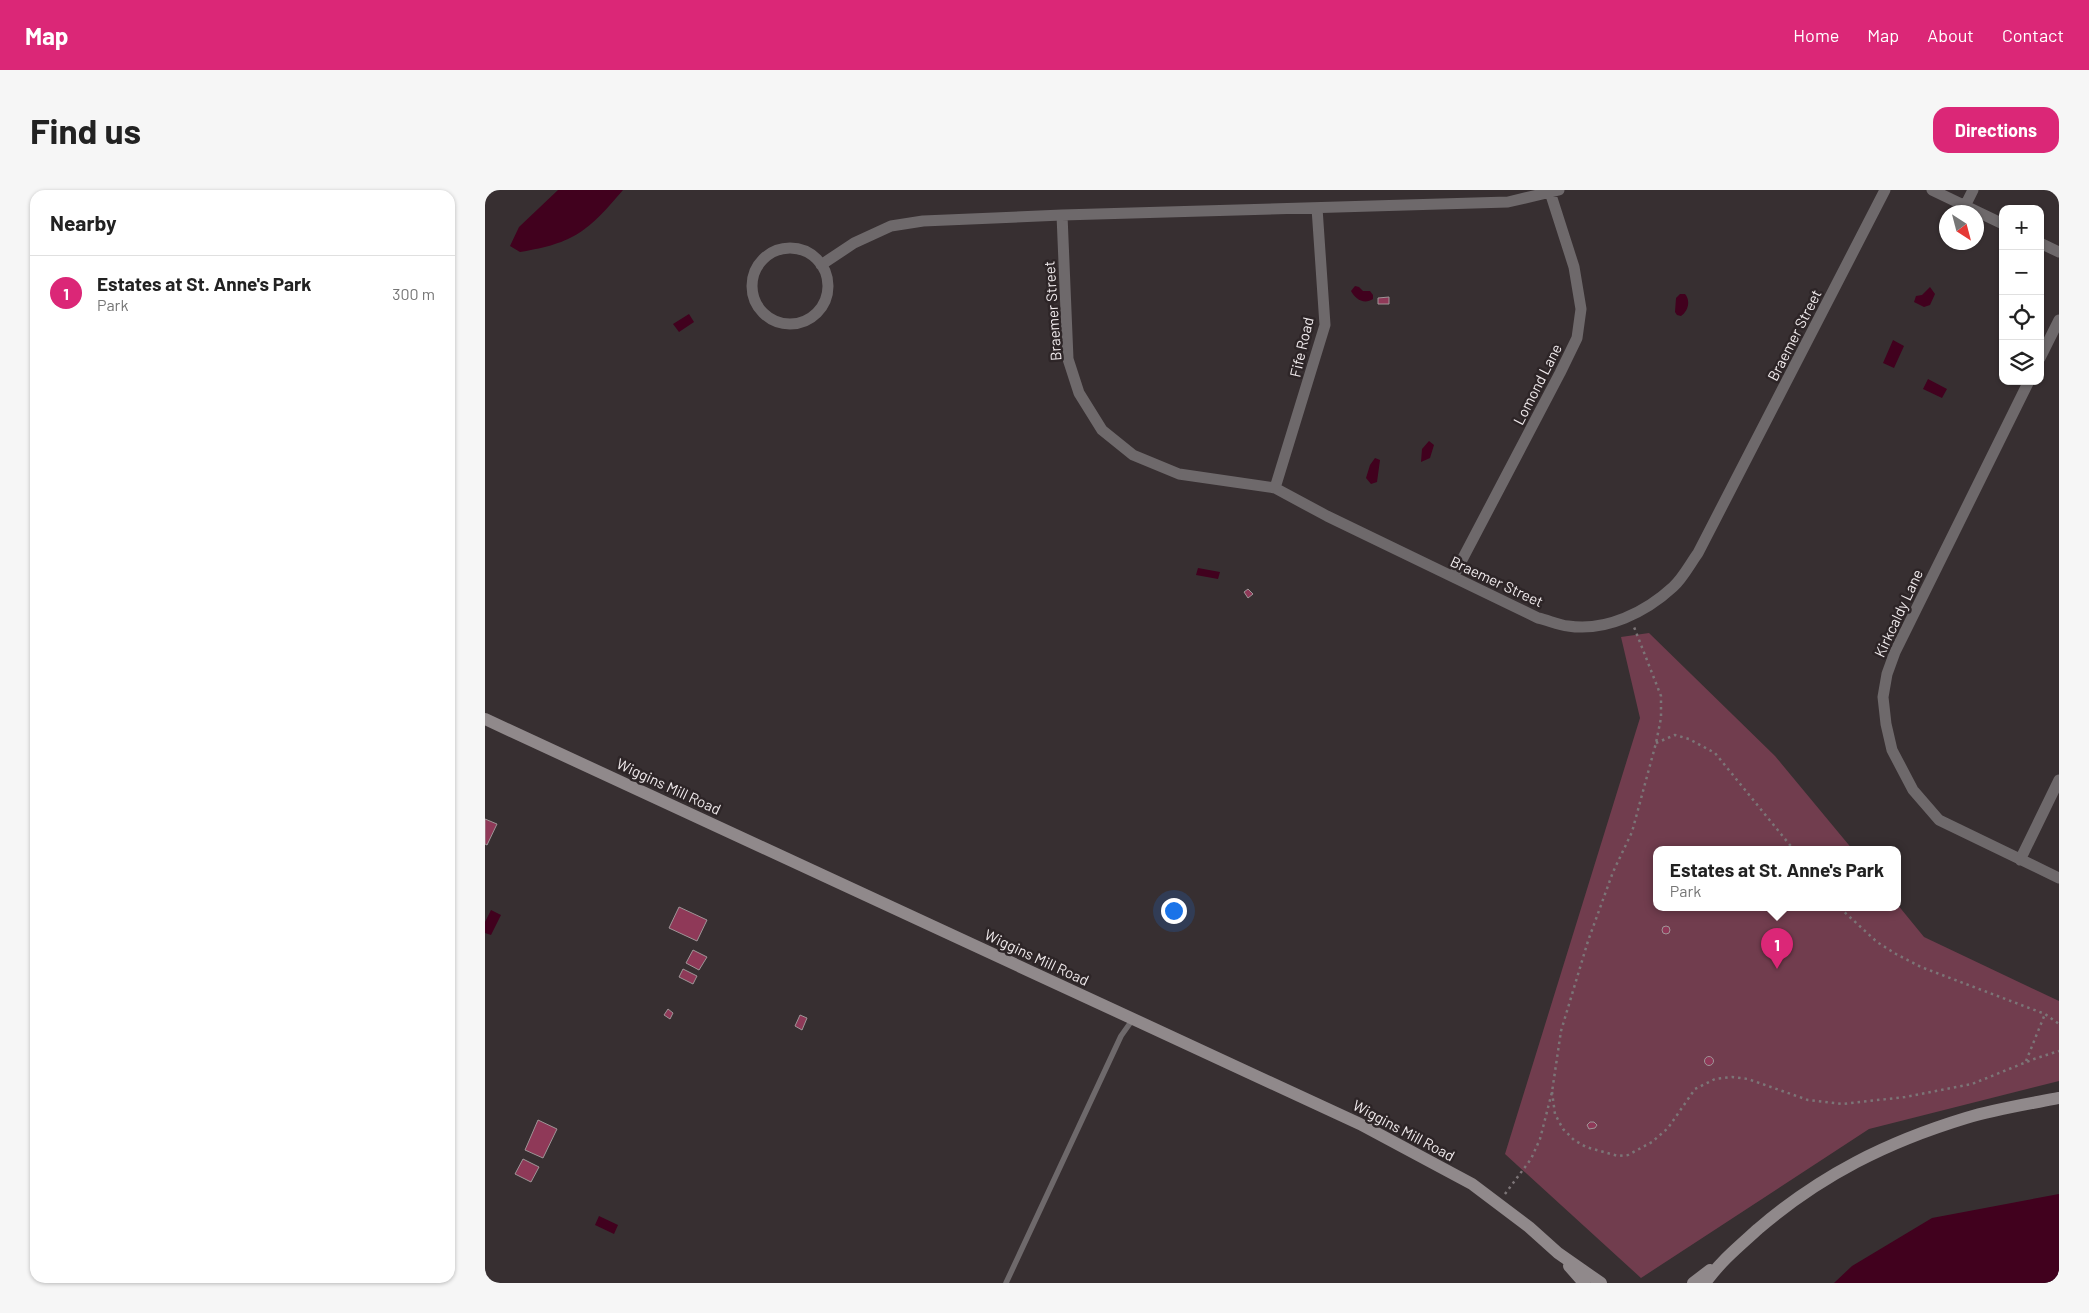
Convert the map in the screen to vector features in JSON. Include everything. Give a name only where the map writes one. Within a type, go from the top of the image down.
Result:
[{"type":"street","name":"Braemer Street","points":[[1062,215],[1068,359],[1079,393],[1101,430],[1133,455],[1179,474],[1275,488],[1327,516],[1538,618],[1569,627],[1596,626],[1630,616],[1645,609],[1674,586],[1698,553],[1885,190]]},
{"type":"street","points":[[1932,190],[1963,205]]},
{"type":"street","points":[[1966,205],[1973,190]]},
{"type":"street","points":[[821,265],[854,243],[891,226],[923,221],[1508,202],[1555,191]]},
{"type":"street","name":"Lomond Lane","points":[[1453,577],[1577,338],[1581,309],[1574,267],[1555,191]]},
{"type":"street","name":"Fife Road","points":[[1275,488],[1325,325],[1317,208]]},
{"type":"street","points":[[1984,215],[1999,222]]},
{"type":"street","points":[[2044,245],[2059,252]]},
{"type":"street","points":[[786,248],[806,252],[821,265],[828,283],[824,303],[811,318],[793,325],[773,321],[758,308],[751,290],[755,270],[768,255],[786,248]]},
{"type":"street","points":[[2044,350],[2059,320]]},
{"type":"street","name":"Kirkcaldy Lane","points":[[2027,385],[1895,652],[1887,674],[1883,697],[1886,724],[1892,750],[1918,796],[1939,820],[2059,878]]},
{"type":"street","name":"Wiggins Mill Road","points":[[485,719],[1360,1124],[1472,1184],[1558,1253],[1601,1283]]},
{"type":"street","points":[[2020,860],[2059,780]]},
{"type":"street","points":[[1693,1283],[1811,1187],[1898,1141],[1968,1117],[2059,1098]]},
{"type":"street","name":"Wiggins Mill Road","points":[[1558,1253],[1584,1283]]},
{"type":"street","points":[[1705,1283],[1721,1261]]},
{"type":"lane","points":[[1006,1283],[1121,1036],[1133,1019]]},
{"type":"path","points":[[1497,1204],[1531,1159],[1540,1139],[1552,1092],[1561,1031],[1588,941],[1613,872],[1632,832],[1656,743],[1661,718],[1661,696],[1630,616]]},
{"type":"path","points":[[1656,743],[1675,735],[1689,738],[1715,753],[1791,846]]},
{"type":"path","points":[[1843,911],[1877,942],[1896,954],[1930,970],[2045,1014],[2059,1024]]},
{"type":"path","points":[[2026,1062],[2045,1014]]},
{"type":"path","points":[[1552,1092],[1555,1114],[1563,1129],[1574,1140],[1586,1147],[1618,1156],[1628,1155],[1652,1142],[1668,1128],[1695,1089],[1715,1079],[1732,1077],[1748,1079],[1808,1100],[1842,1104],[1905,1096],[1972,1084],[2059,1051]]},
{"type":"shaded area","points":[[558,190],[623,190],[590,225],[568,239],[520,252],[510,246],[519,227]]},
{"type":"shaded area","points":[[1355,286],[1363,291],[1370,291],[1373,299],[1363,301],[1357,299],[1351,291]]},
{"type":"shaded area","points":[[1930,287],[1935,294],[1930,305],[1924,307],[1914,302],[1916,296],[1922,295]]},
{"type":"shaded area","points":[[1680,294],[1685,294],[1688,303],[1687,309],[1681,316],[1675,312],[1676,298]]},
{"type":"shaded area","points":[[689,314],[694,322],[679,332],[673,324]]},
{"type":"shaded area","points":[[1893,340],[1904,346],[1894,368],[1883,363]]},
{"type":"shaded area","points":[[1928,379],[1947,389],[1942,398],[1923,389]]},
{"type":"shaded area","points":[[1429,441],[1434,445],[1430,458],[1421,462],[1422,449]]},
{"type":"shaded area","points":[[1375,458],[1380,460],[1377,482],[1371,484],[1366,478],[1370,465]]},
{"type":"shaded area","points":[[1198,568],[1220,572],[1218,579],[1196,575]]},
{"type":"shaded area","points":[[1649,633],[1775,756],[1850,846],[1653,846],[1653,911],[1901,911],[1901,909],[1924,937],[2059,1001],[2059,1081],[1869,1129],[1641,1278],[1505,1154],[1640,718],[1621,637]]},
{"type":"shaded area","points":[[491,910],[501,915],[491,935],[485,933],[485,922]]},
{"type":"shaded area","points":[[2059,1194],[2059,1283],[1834,1283],[1852,1266],[1932,1218]]},
{"type":"shaded area","points":[[599,1216],[618,1225],[614,1234],[595,1225]]},
{"type":"building","points":[[1389,297],[1389,304],[1378,304],[1378,298]]},
{"type":"building","points":[[1248,589],[1253,594],[1248,598],[1244,592]]},
{"type":"building","points":[[485,819],[497,824],[487,845],[485,844]]},
{"type":"building","points":[[679,907],[707,920],[697,941],[669,928]]},
{"type":"building","points":[[1666,926],[1670,930],[1666,934],[1662,930]]},
{"type":"building","points":[[693,950],[707,957],[699,970],[686,963]]},
{"type":"building","points":[[683,969],[697,976],[693,984],[679,977]]},
{"type":"building","points":[[668,1009],[673,1013],[670,1019],[664,1015]]},
{"type":"building","points":[[800,1015],[807,1018],[802,1030],[795,1026]]},
{"type":"building","points":[[1709,1057],[1713,1061],[1709,1065],[1705,1061]]},
{"type":"building","points":[[538,1120],[557,1129],[543,1158],[525,1150]]},
{"type":"building","points":[[1590,1122],[1594,1122],[1597,1125],[1595,1128],[1589,1129],[1587,1125]]},
{"type":"building","points":[[523,1159],[539,1167],[531,1182],[515,1174]]},
{"type":"place","name":"Estates at St. Anne's Park","points":[[1777,969]]}]
